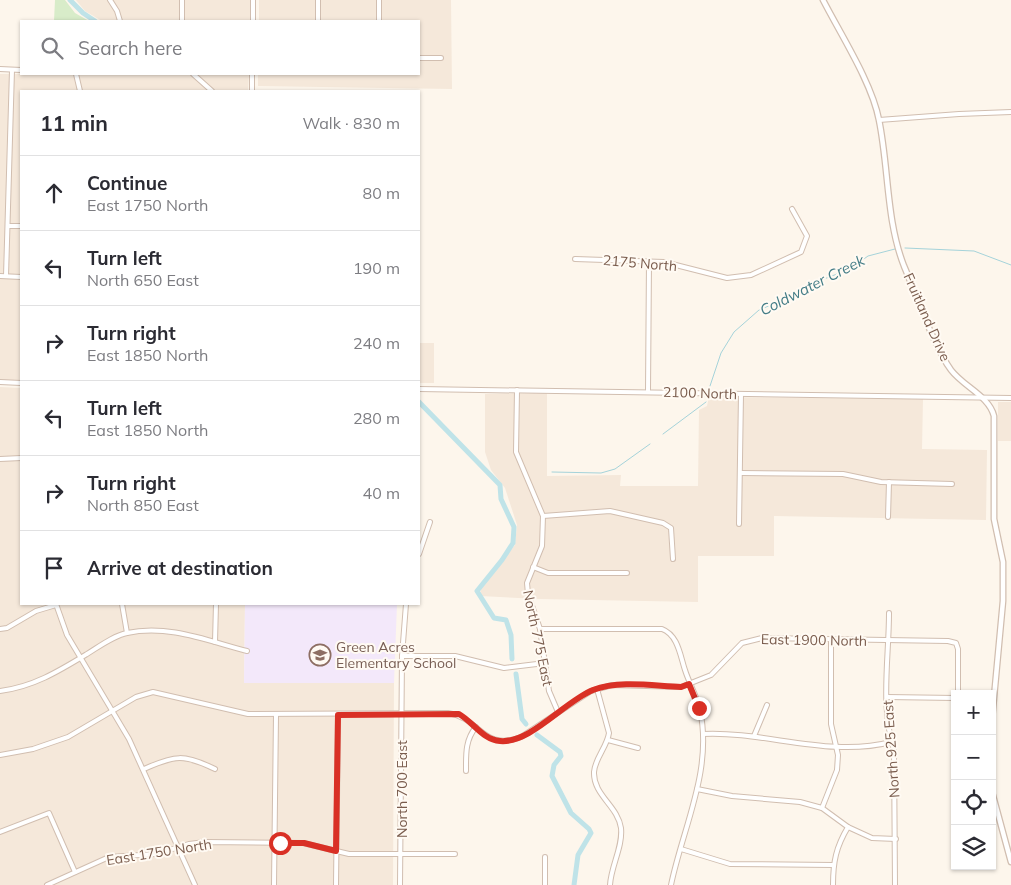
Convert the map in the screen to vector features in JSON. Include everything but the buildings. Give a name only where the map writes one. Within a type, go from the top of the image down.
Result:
[{"type":"street","points":[[110,0],[120,20]]},
{"type":"street","points":[[182,0],[182,20]]},
{"type":"street","points":[[253,20],[254,0]]},
{"type":"street","points":[[318,0],[318,20]]},
{"type":"street","points":[[379,0],[379,20]]},
{"type":"street","name":"Fruitland Drive","points":[[823,0],[873,98],[879,120],[894,228],[904,264],[951,370],[968,388],[990,404],[994,416],[994,519],[1002,562],[1002,600],[994,690]]},
{"type":"street","points":[[420,58],[441,58]]},
{"type":"street","points":[[0,70],[20,70]]},
{"type":"street","points":[[6,276],[12,70]]},
{"type":"street","points":[[76,75],[80,90]]},
{"type":"street","points":[[194,75],[211,90]]},
{"type":"street","points":[[252,75],[252,90]]},
{"type":"street","points":[[879,120],[1011,112]]},
{"type":"street","name":"2175 North","points":[[575,258],[649,261],[685,267],[727,278],[751,275],[801,252],[807,236],[792,209]]},
{"type":"street","points":[[8,226],[20,226]]},
{"type":"street","points":[[648,391],[649,261]]},
{"type":"street","points":[[0,276],[20,277]]},
{"type":"street","points":[[0,382],[20,383]]},
{"type":"street","name":"2100 North","points":[[420,389],[1011,398]]},
{"type":"street","name":"North 775 East","points":[[517,390],[516,452],[543,516],[542,546],[527,583],[528,594],[540,629],[549,691],[558,712]]},
{"type":"street","points":[[740,524],[741,394]]},
{"type":"street","points":[[0,459],[20,458]]},
{"type":"street","points":[[741,473],[842,474],[889,482],[952,484]]},
{"type":"street","points":[[888,517],[889,482]]},
{"type":"street","points":[[543,516],[610,510],[664,524],[671,528],[673,535],[673,559]]},
{"type":"street","points":[[420,551],[430,522]]},
{"type":"street","points":[[533,567],[548,573],[627,573]]},
{"type":"street","points":[[0,629],[7,628],[36,611],[56,605],[67,635],[130,739],[196,885]]},
{"type":"street","points":[[122,605],[127,633]]},
{"type":"street","points":[[215,642],[216,605]]},
{"type":"street","name":"North 700 East","points":[[400,885],[402,656],[406,605]]},
{"type":"street","name":"North 925 East","points":[[889,613],[887,730],[894,750],[895,885]]},
{"type":"street","points":[[540,629],[662,629],[674,636],[689,684],[699,708],[702,734],[702,761],[697,788],[671,885]]},
{"type":"street","points":[[0,691],[36,683],[111,639],[127,633],[154,630],[180,632],[247,651]]},
{"type":"street","name":"East 1900 North","points":[[0,755],[48,745],[68,737],[136,697],[153,692],[248,714],[459,714],[491,739],[510,741],[521,737],[584,694],[597,689],[612,685],[681,687],[689,684],[711,674],[731,652],[750,639],[948,641],[956,643],[958,649],[958,690]]},
{"type":"street","points":[[822,808],[837,770],[836,746],[831,724],[831,640]]},
{"type":"street","points":[[402,656],[455,656],[504,668],[545,662]]},
{"type":"street","points":[[597,689],[609,726],[608,740],[594,770],[596,786],[618,818],[621,827],[620,845],[610,885]]},
{"type":"street","points":[[887,697],[951,698]]},
{"type":"street","points":[[754,736],[768,705]]},
{"type":"street","points":[[274,885],[276,715]]},
{"type":"street","points":[[336,885],[338,715]]},
{"type":"street","points":[[466,771],[467,742],[470,734],[476,727]]},
{"type":"street","points":[[702,734],[728,733],[836,746],[879,745],[891,742]]},
{"type":"street","points":[[608,740],[638,748]]},
{"type":"street","points":[[144,769],[168,758],[181,756],[192,758],[215,769]]},
{"type":"street","points":[[697,788],[732,796],[800,802],[822,808],[848,827],[872,838],[896,839]]},
{"type":"street","points":[[996,807],[1011,862]]},
{"type":"street","points":[[0,832],[49,813],[75,872]]},
{"type":"street","points":[[833,885],[833,865],[837,845],[848,827]]},
{"type":"street","name":"East 1750 North","points":[[47,885],[109,857],[156,854],[205,842],[304,843],[349,854],[455,854]]},
{"type":"street","points":[[681,849],[730,864],[833,865]]},
{"type":"street","points":[[545,857],[545,885]]},
{"type":"street","points":[[59,880],[61,885]]},
{"type":"shaded area","points":[[76,0],[251,0],[251,20],[100,20],[85,11]]},
{"type":"shaded area","points":[[259,0],[451,0],[452,89],[258,86],[258,75],[420,75],[420,20],[259,20]]},
{"type":"shaded area","points":[[0,74],[249,75],[248,90],[20,90],[20,380],[0,380]]},
{"type":"shaded area","points":[[420,343],[434,343],[434,383],[420,383]]},
{"type":"shaded area","points":[[0,387],[20,388],[20,605],[245,605],[244,682],[394,683],[393,885],[0,885]]},
{"type":"shaded area","points":[[547,393],[547,476],[621,475],[620,486],[698,486],[699,410],[707,406],[709,397],[923,399],[922,449],[987,450],[986,520],[774,516],[774,556],[698,556],[698,602],[480,596],[481,588],[515,545],[517,525],[505,488],[491,470],[485,452],[485,394]]},
{"type":"shaded area","points":[[998,402],[1011,402],[1011,441],[998,441]]},
{"type":"shaded area","name":"Green Acres Elementary School","points":[[245,605],[397,605],[394,683],[244,683]]},
{"type":"green space","points":[[55,0],[65,0],[75,13],[87,20],[54,20]]},
{"type":"waterway","points":[[70,0],[94,20]]},
{"type":"waterway","name":"Coldwater Creek","points":[[905,248],[974,251],[1011,265]]},
{"type":"waterway","name":"Coldwater Creek","points":[[710,386],[721,353],[734,332],[759,310],[790,297],[811,284],[850,269],[868,256],[895,249]]},
{"type":"waterway","name":"Coldwater Creek","points":[[663,434],[706,402]]},
{"type":"waterway","points":[[420,403],[500,485],[501,499],[514,527],[513,543],[477,591],[494,618],[506,620],[511,635],[512,659]]},
{"type":"waterway","name":"Coldwater Creek","points":[[552,472],[601,473],[615,469],[650,444]]},
{"type":"waterway","points":[[516,674],[522,719],[526,724]]},
{"type":"waterway","points":[[537,735],[560,752],[561,756],[554,765],[552,776],[571,813],[591,833],[578,855],[574,885]]},
{"type":"place","name":"Green Acres Elementary School","points":[[320,655]]},
{"type":"route","points":[[280,843],[304,843],[336,851],[338,715],[459,714],[484,735],[500,742],[521,737],[584,694],[603,686],[681,687],[689,684],[699,708]]}]
